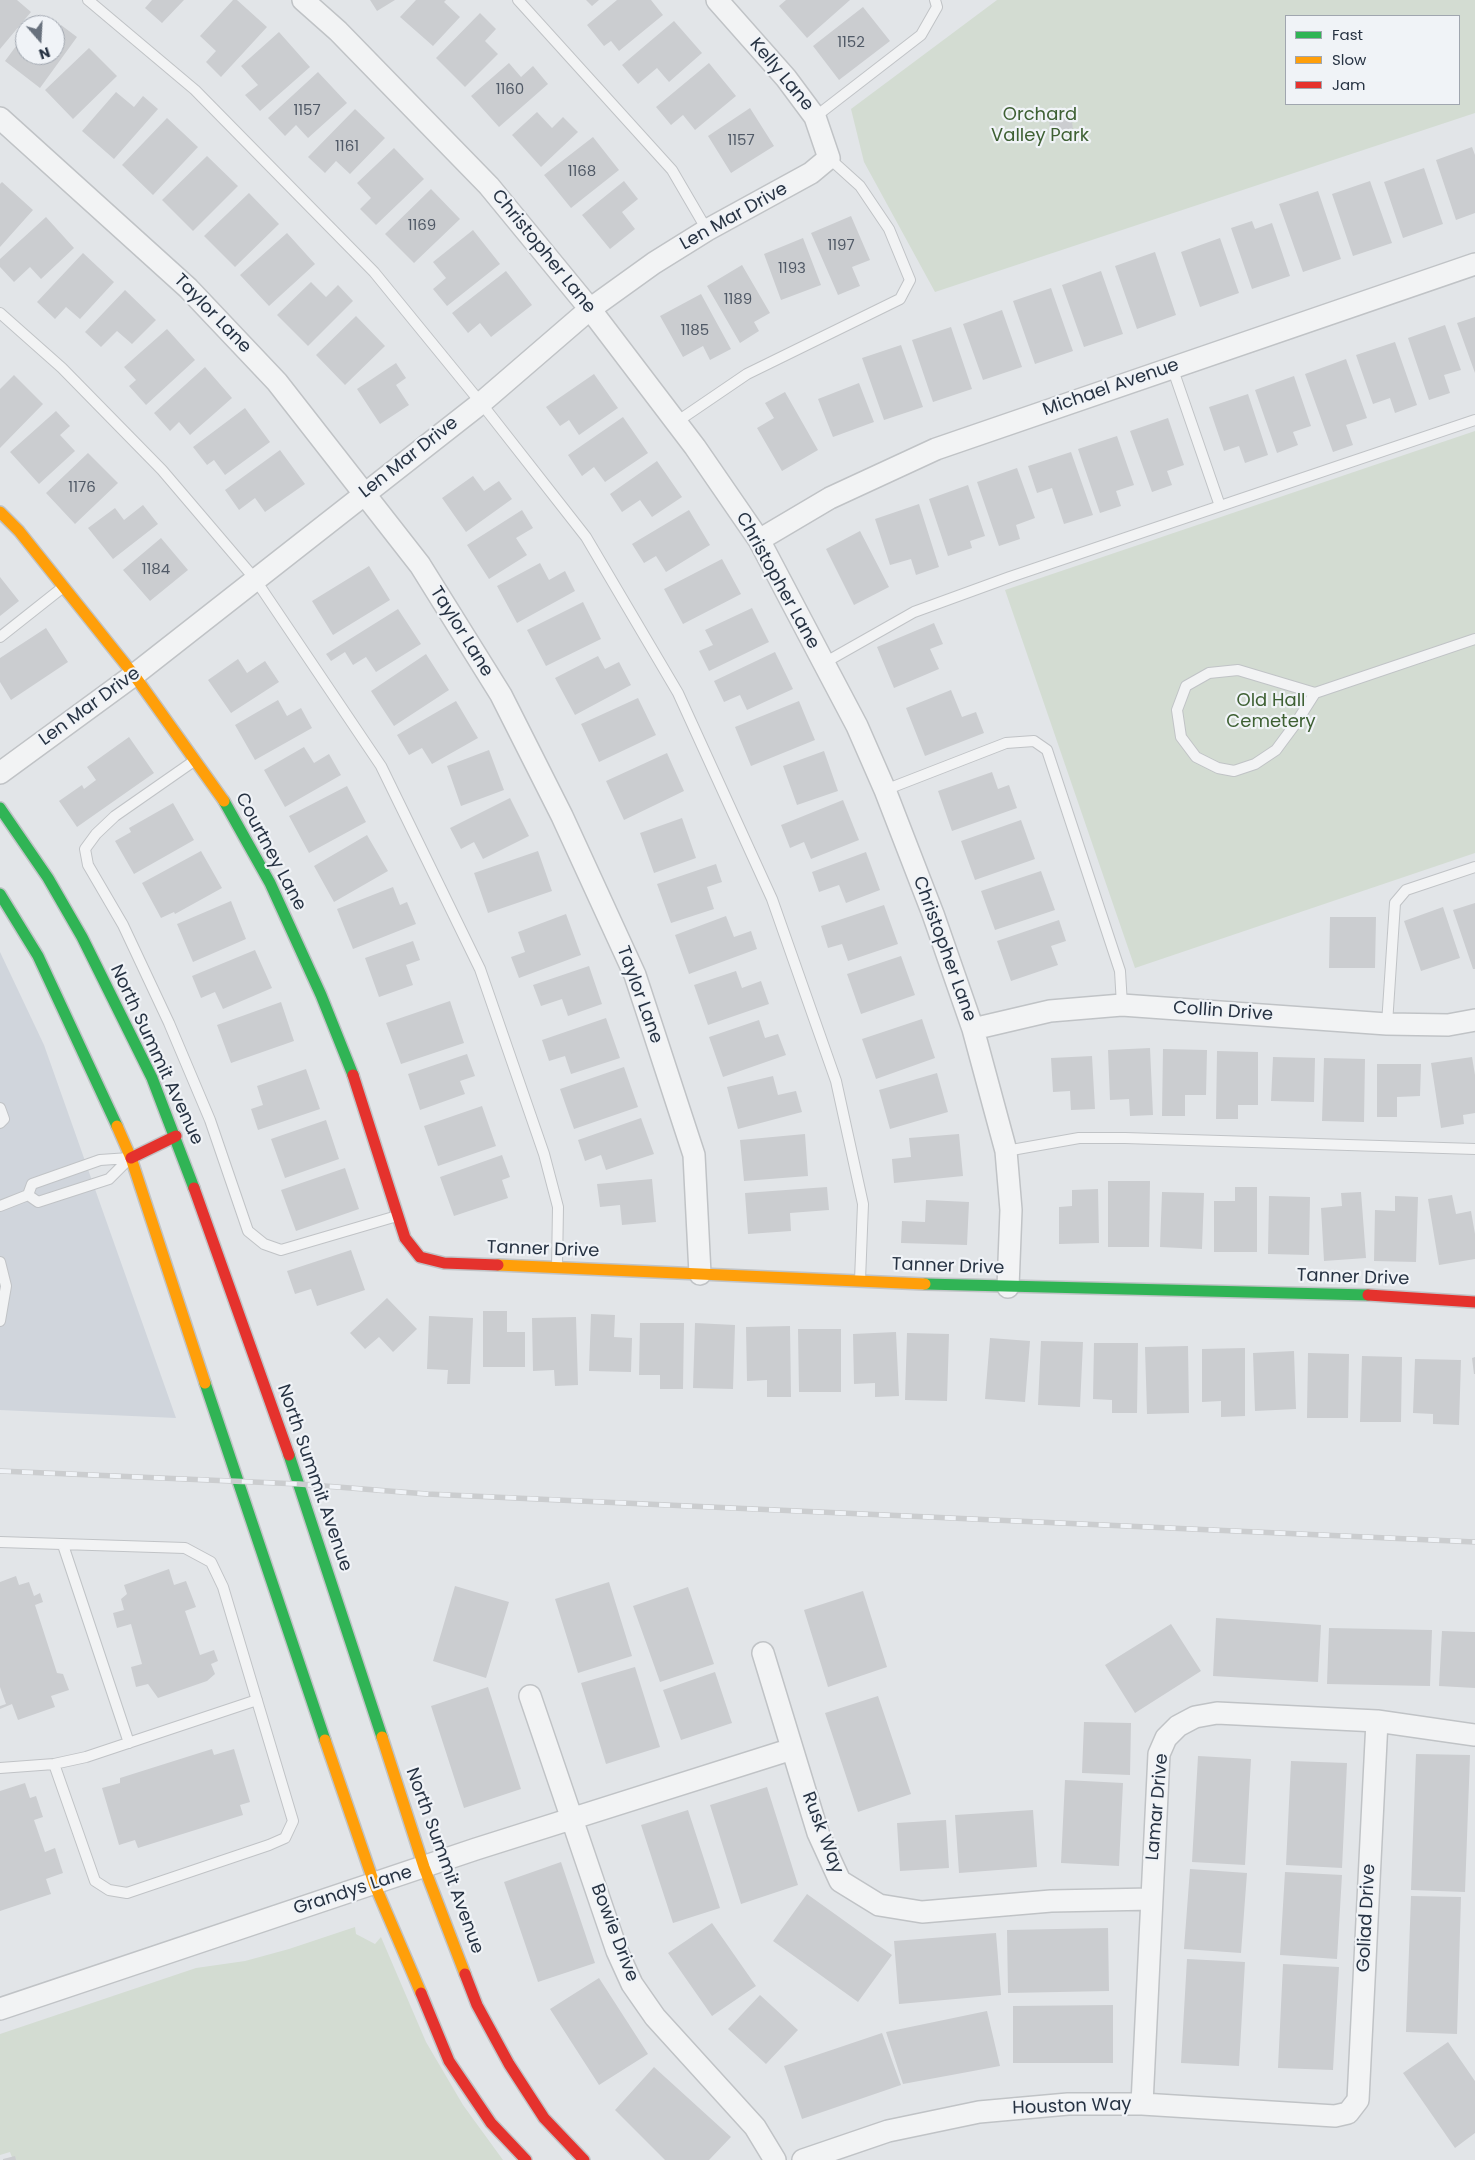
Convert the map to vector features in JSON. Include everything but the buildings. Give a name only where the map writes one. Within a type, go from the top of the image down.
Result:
[{"type":"main road","name":"Courtney Lane","points":[[0,512],[19,531],[134,675],[226,804],[270,883],[321,995],[362,1097],[405,1238],[420,1257]]},
{"type":"main road","name":"North Summit Avenue","points":[[0,808],[48,878],[82,937],[152,1078],[176,1136],[299,1484],[424,1867],[477,2004],[509,2064],[544,2118],[584,2160]]},
{"type":"main road","points":[[0,894],[42,964],[76,1032],[131,1158],[236,1481],[374,1883],[449,2061],[491,2122],[526,2160]]},
{"type":"main road","points":[[131,1158],[176,1136]]},
{"type":"main road","name":"Tanner Drive","points":[[420,1257],[444,1263],[860,1281],[1008,1287],[1362,1295],[1475,1302]]},
{"type":"street","name":"Christopher Lane","points":[[303,0],[338,31],[489,186],[590,309],[695,447],[758,540],[857,726],[885,790],[933,914],[973,1029],[1006,1151],[1011,1210],[1008,1287]]},
{"type":"street","name":"Kelly Lane","points":[[717,0],[786,78],[816,117],[829,158]]},
{"type":"street","name":"Taylor Lane","points":[[0,118],[188,288],[277,382],[420,565],[501,695],[562,816],[635,974],[694,1155],[700,1274]]},
{"type":"street","name":"Len Mar Drive","points":[[0,773],[134,675],[364,492],[481,402],[590,309],[654,263],[707,230],[811,173],[829,158]]},
{"type":"street","name":"Michael Avenue","points":[[758,540],[830,498],[936,450],[1475,264]]},
{"type":"street","name":"Collin Drive","points":[[973,1029],[1050,1012],[1122,1005],[1387,1024],[1448,1025],[1475,1020]]},
{"type":"street","name":"Rusk Way","points":[[763,1653],[818,1833],[840,1881],[879,1905],[922,1912],[1052,1901],[1152,1899]]},
{"type":"street","name":"Bowie Drive","points":[[530,1696],[617,1951],[632,1984],[655,2017],[755,2128],[775,2160]]},
{"type":"street","name":"Lamar Drive","points":[[1142,2104],[1159,1754],[1166,1738],[1178,1726],[1195,1717],[1217,1713],[1377,1721],[1475,1735]]},
{"type":"street","name":"Goliad Drive","points":[[1348,2113],[1358,2100],[1377,1721]]},
{"type":"street","name":"Grandys Lane","points":[[0,2009],[374,1883],[792,1749]]},
{"type":"street","name":"Houston Way","points":[[803,2160],[888,2131],[979,2112],[1068,2104],[1142,2104],[1334,2116],[1348,2113]]},
{"type":"lane","points":[[88,0],[195,90],[374,272],[481,402],[586,537],[668,676],[772,899],[836,1081],[863,1204],[860,1281]]},
{"type":"lane","points":[[518,0],[672,170],[707,230]]},
{"type":"lane","points":[[816,117],[921,35],[937,7],[935,0]]},
{"type":"lane","points":[[675,423],[747,374],[900,299],[910,280],[889,229],[860,186],[829,158]]},
{"type":"lane","points":[[0,313],[62,368],[162,470],[255,579],[381,766],[480,969],[544,1154],[558,1207],[556,1268]]},
{"type":"lane","points":[[1172,367],[1220,506]]},
{"type":"lane","points":[[824,663],[914,612],[1010,577],[1475,420]]},
{"type":"lane","points":[[0,637],[63,586]]},
{"type":"lane","points":[[1315,693],[1276,750],[1254,764],[1234,771],[1218,768],[1196,757],[1181,737],[1177,710],[1186,686],[1209,674],[1238,670],[1315,693],[1475,639]]},
{"type":"lane","points":[[885,790],[1006,742],[1034,741],[1047,750],[1120,971],[1122,1005]]},
{"type":"lane","points":[[195,760],[114,816],[96,834],[85,850],[88,865],[122,924],[169,1023],[210,1120],[248,1231],[264,1244],[281,1250],[398,1216]]},
{"type":"lane","points":[[1387,1024],[1395,903],[1406,890],[1475,867]]},
{"type":"lane","points":[[0,1108],[4,1119],[0,1123]]},
{"type":"lane","points":[[1006,1151],[1079,1138],[1475,1149]]},
{"type":"lane","points":[[0,1206],[28,1195],[32,1184],[100,1160],[131,1158]]},
{"type":"lane","points":[[28,1195],[38,1202],[109,1179],[131,1158]]},
{"type":"lane","points":[[0,1262],[6,1286],[0,1321]]},
{"type":"lane","points":[[0,1542],[186,1548],[211,1562],[223,1586],[293,1821],[285,1838],[127,1893],[109,1890],[95,1881],[54,1764]]},
{"type":"lane","points":[[63,1544],[129,1743]]},
{"type":"lane","points":[[0,1768],[54,1764],[86,1757],[257,1700]]},
{"type":"shaded area","points":[[0,952],[44,1045],[176,1418],[0,1410]]},
{"type":"green space","name":"Orchard Valley Park","points":[[997,0],[1475,0],[1475,113],[935,292],[864,162],[851,109]]},
{"type":"green space","name":"Old Hall Cemetery","points":[[1475,431],[1475,853],[1135,968],[1005,590]]},
{"type":"green space","points":[[355,1927],[356,1934],[375,1944],[381,1937],[426,2042],[463,2105],[503,2160],[13,2160],[10,2152],[0,2155],[0,2034],[196,1968],[245,1961],[289,1949]]},
{"type":"railway","points":[[0,1471],[299,1484],[427,1494],[1475,1542]]},
{"type":"traffic: fast","points":[[224,801],[270,883],[321,995],[353,1075]]},
{"type":"traffic: fast","points":[[0,808],[48,878],[82,937],[152,1078],[194,1188]]},
{"type":"traffic: fast","points":[[0,894],[38,956],[117,1126]]},
{"type":"traffic: fast","points":[[925,1284],[1368,1295]]},
{"type":"traffic: fast","points":[[205,1383],[325,1740]]},
{"type":"traffic: fast","points":[[289,1455],[382,1737]]},
{"type":"traffic: slow","points":[[0,512],[19,531],[134,675],[224,801]]},
{"type":"traffic: slow","points":[[117,1126],[131,1158],[205,1383]]},
{"type":"traffic: slow","points":[[498,1265],[925,1284]]},
{"type":"traffic: slow","points":[[382,1737],[424,1867],[465,1974]]},
{"type":"traffic: slow","points":[[325,1740],[374,1883],[421,1993]]},
{"type":"traffic: jam","points":[[353,1075],[405,1238],[420,1257],[444,1263],[498,1265]]},
{"type":"traffic: jam","points":[[131,1158],[176,1136]]},
{"type":"traffic: jam","points":[[194,1188],[289,1455]]},
{"type":"traffic: jam","points":[[1368,1295],[1475,1302]]},
{"type":"traffic: jam","points":[[465,1974],[477,2005],[509,2064],[544,2118],[584,2160]]},
{"type":"traffic: jam","points":[[421,1993],[449,2061],[491,2123],[526,2160]]}]
